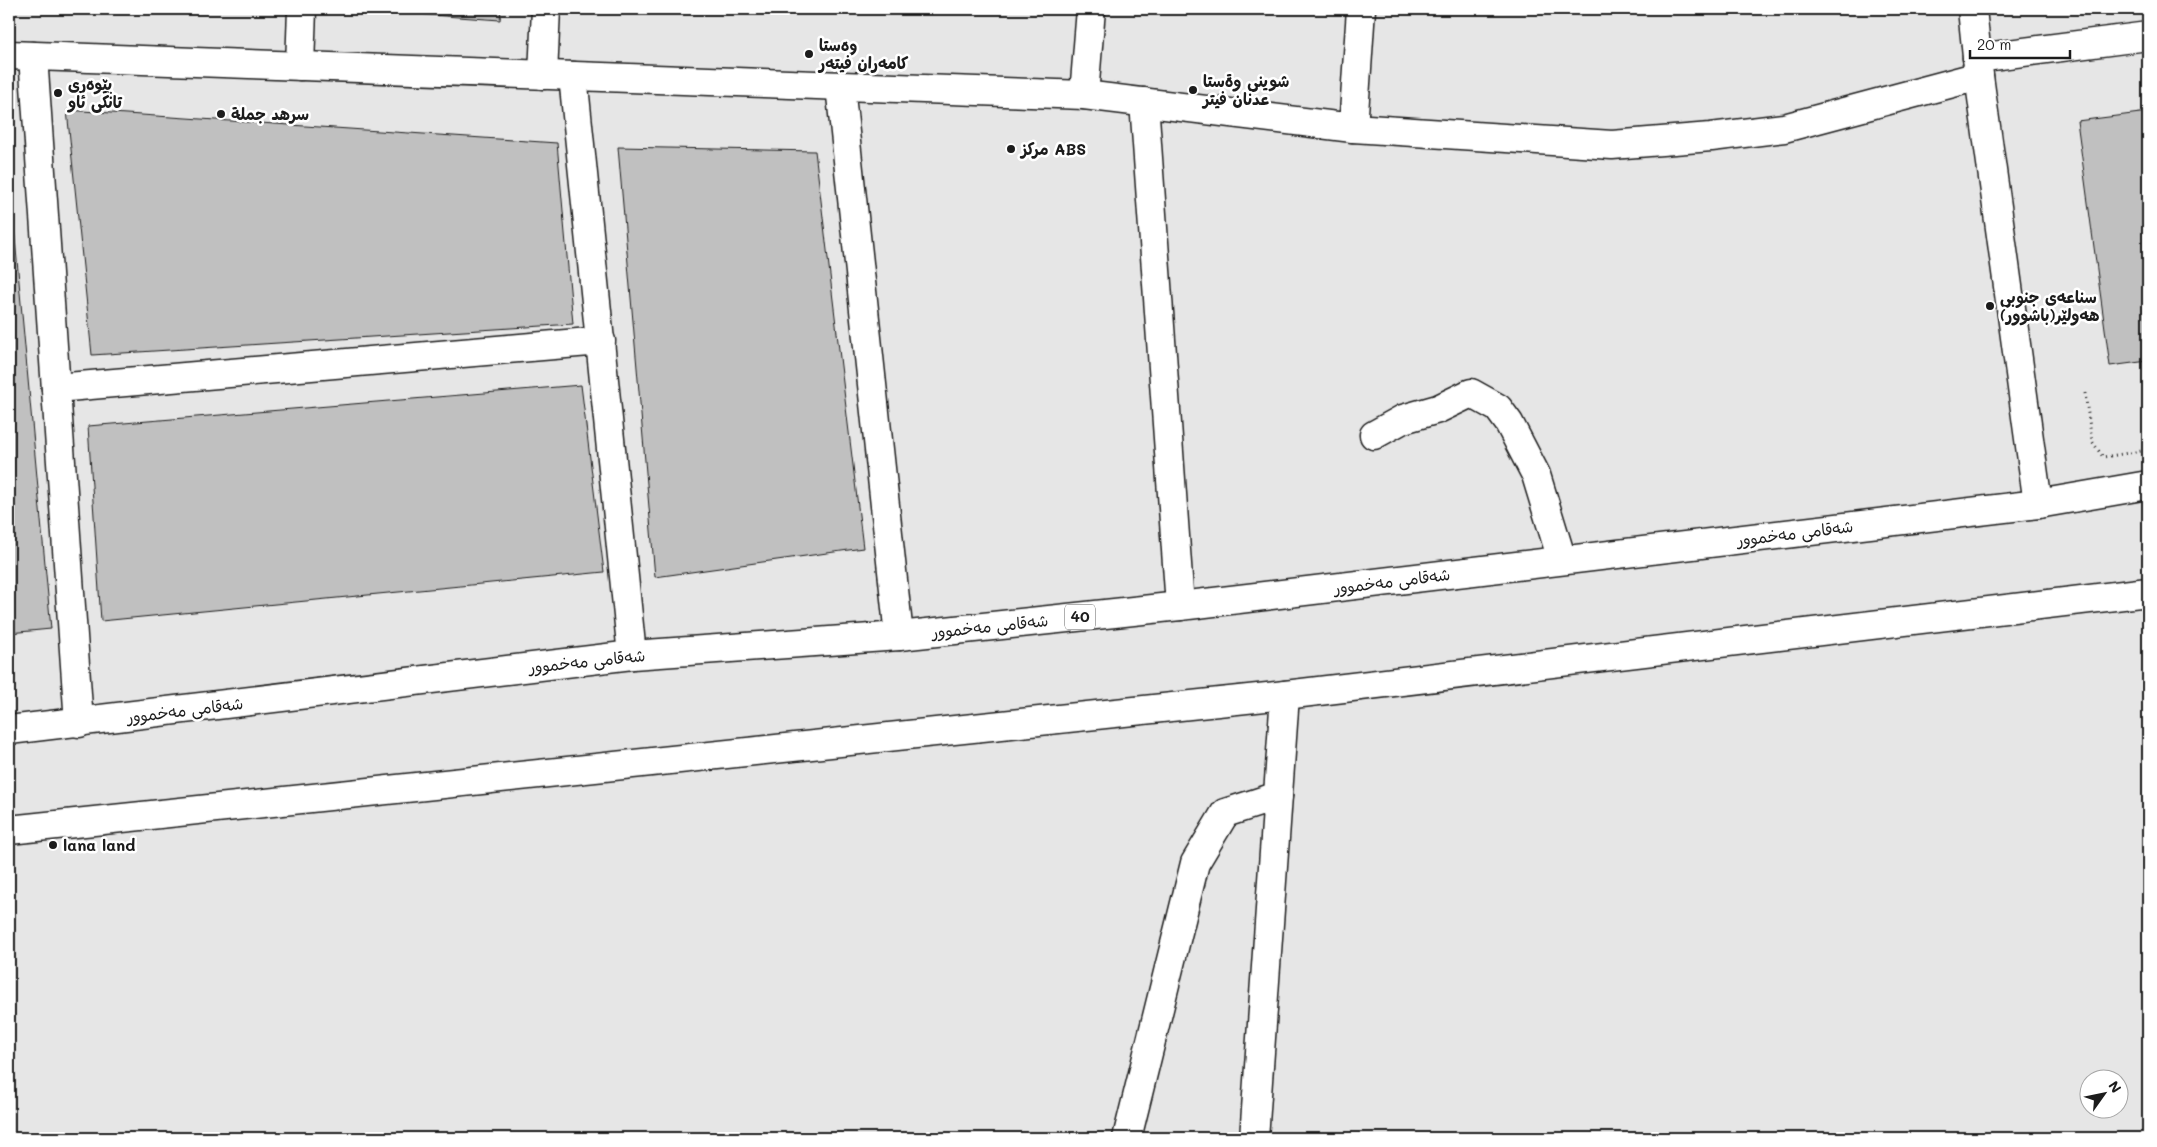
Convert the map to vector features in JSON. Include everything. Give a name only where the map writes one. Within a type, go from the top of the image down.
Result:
[{"type":"main road","points":[[300,66],[302,9]]},
{"type":"main road","points":[[543,75],[546,9]]},
{"type":"main road","points":[[1084,95],[1091,9]]},
{"type":"main road","points":[[1353,128],[1361,9]]},
{"type":"main road","points":[[1972,9],[1978,67],[2038,504]]},
{"type":"main road","points":[[79,723],[56,388],[21,55],[1084,95],[1353,128],[1612,144],[1711,137],[1784,128],[1978,67],[2148,36]]},
{"type":"main road","points":[[573,76],[632,656]]},
{"type":"main road","points":[[840,86],[899,636]]},
{"type":"main road","points":[[1144,102],[1180,606]]},
{"type":"main road","points":[[56,388],[601,341]]},
{"type":"main road","points":[[1374,435],[1403,418],[1438,409],[1472,393],[1498,408],[1509,423],[1536,475],[1562,560]]},
{"type":"main road","name":"شەقامی مەخموور","points":[[9,730],[632,656],[899,636],[1180,606],[2038,504],[2148,485]]},
{"type":"main road","points":[[9,830],[1285,695],[2148,592]]},
{"type":"main road","points":[[1254,1138],[1285,695]]},
{"type":"main road","points":[[1127,1138],[1195,862],[1225,813],[1278,796]]},
{"type":"path","points":[[2086,393],[2092,441],[2103,457],[2148,450]]},
{"type":"shaded area","points":[[9,9],[2148,9],[2148,1138],[9,1138]]},
{"type":"building","points":[[347,9],[501,9],[500,20]]},
{"type":"building","points":[[67,110],[557,143],[573,324],[92,355]]},
{"type":"building","points":[[2148,112],[2148,361],[2110,366],[2077,121]]},
{"type":"building","points":[[618,147],[815,151],[863,548],[655,577]]},
{"type":"building","points":[[9,173],[51,629],[9,633]]},
{"type":"building","points":[[581,385],[604,572],[101,621],[88,426]]},
{"type":"place","name":"وەستا كامەران فیتەر","points":[[809,54]]},
{"type":"place","name":"شوينى وةستا عدنان فيتر","points":[[1193,90]]},
{"type":"place","name":"پێوه‌ری تانكی ئاو","points":[[58,93]]},
{"type":"place","name":"سرهد جملة","points":[[221,114]]},
{"type":"place","name":"مركز ABS","points":[[1011,149]]},
{"type":"place","name":"سناعەی جنوبی (باشوور)هەولێر","points":[[1990,306]]},
{"type":"place","name":"lana land","points":[[53,845]]}]
